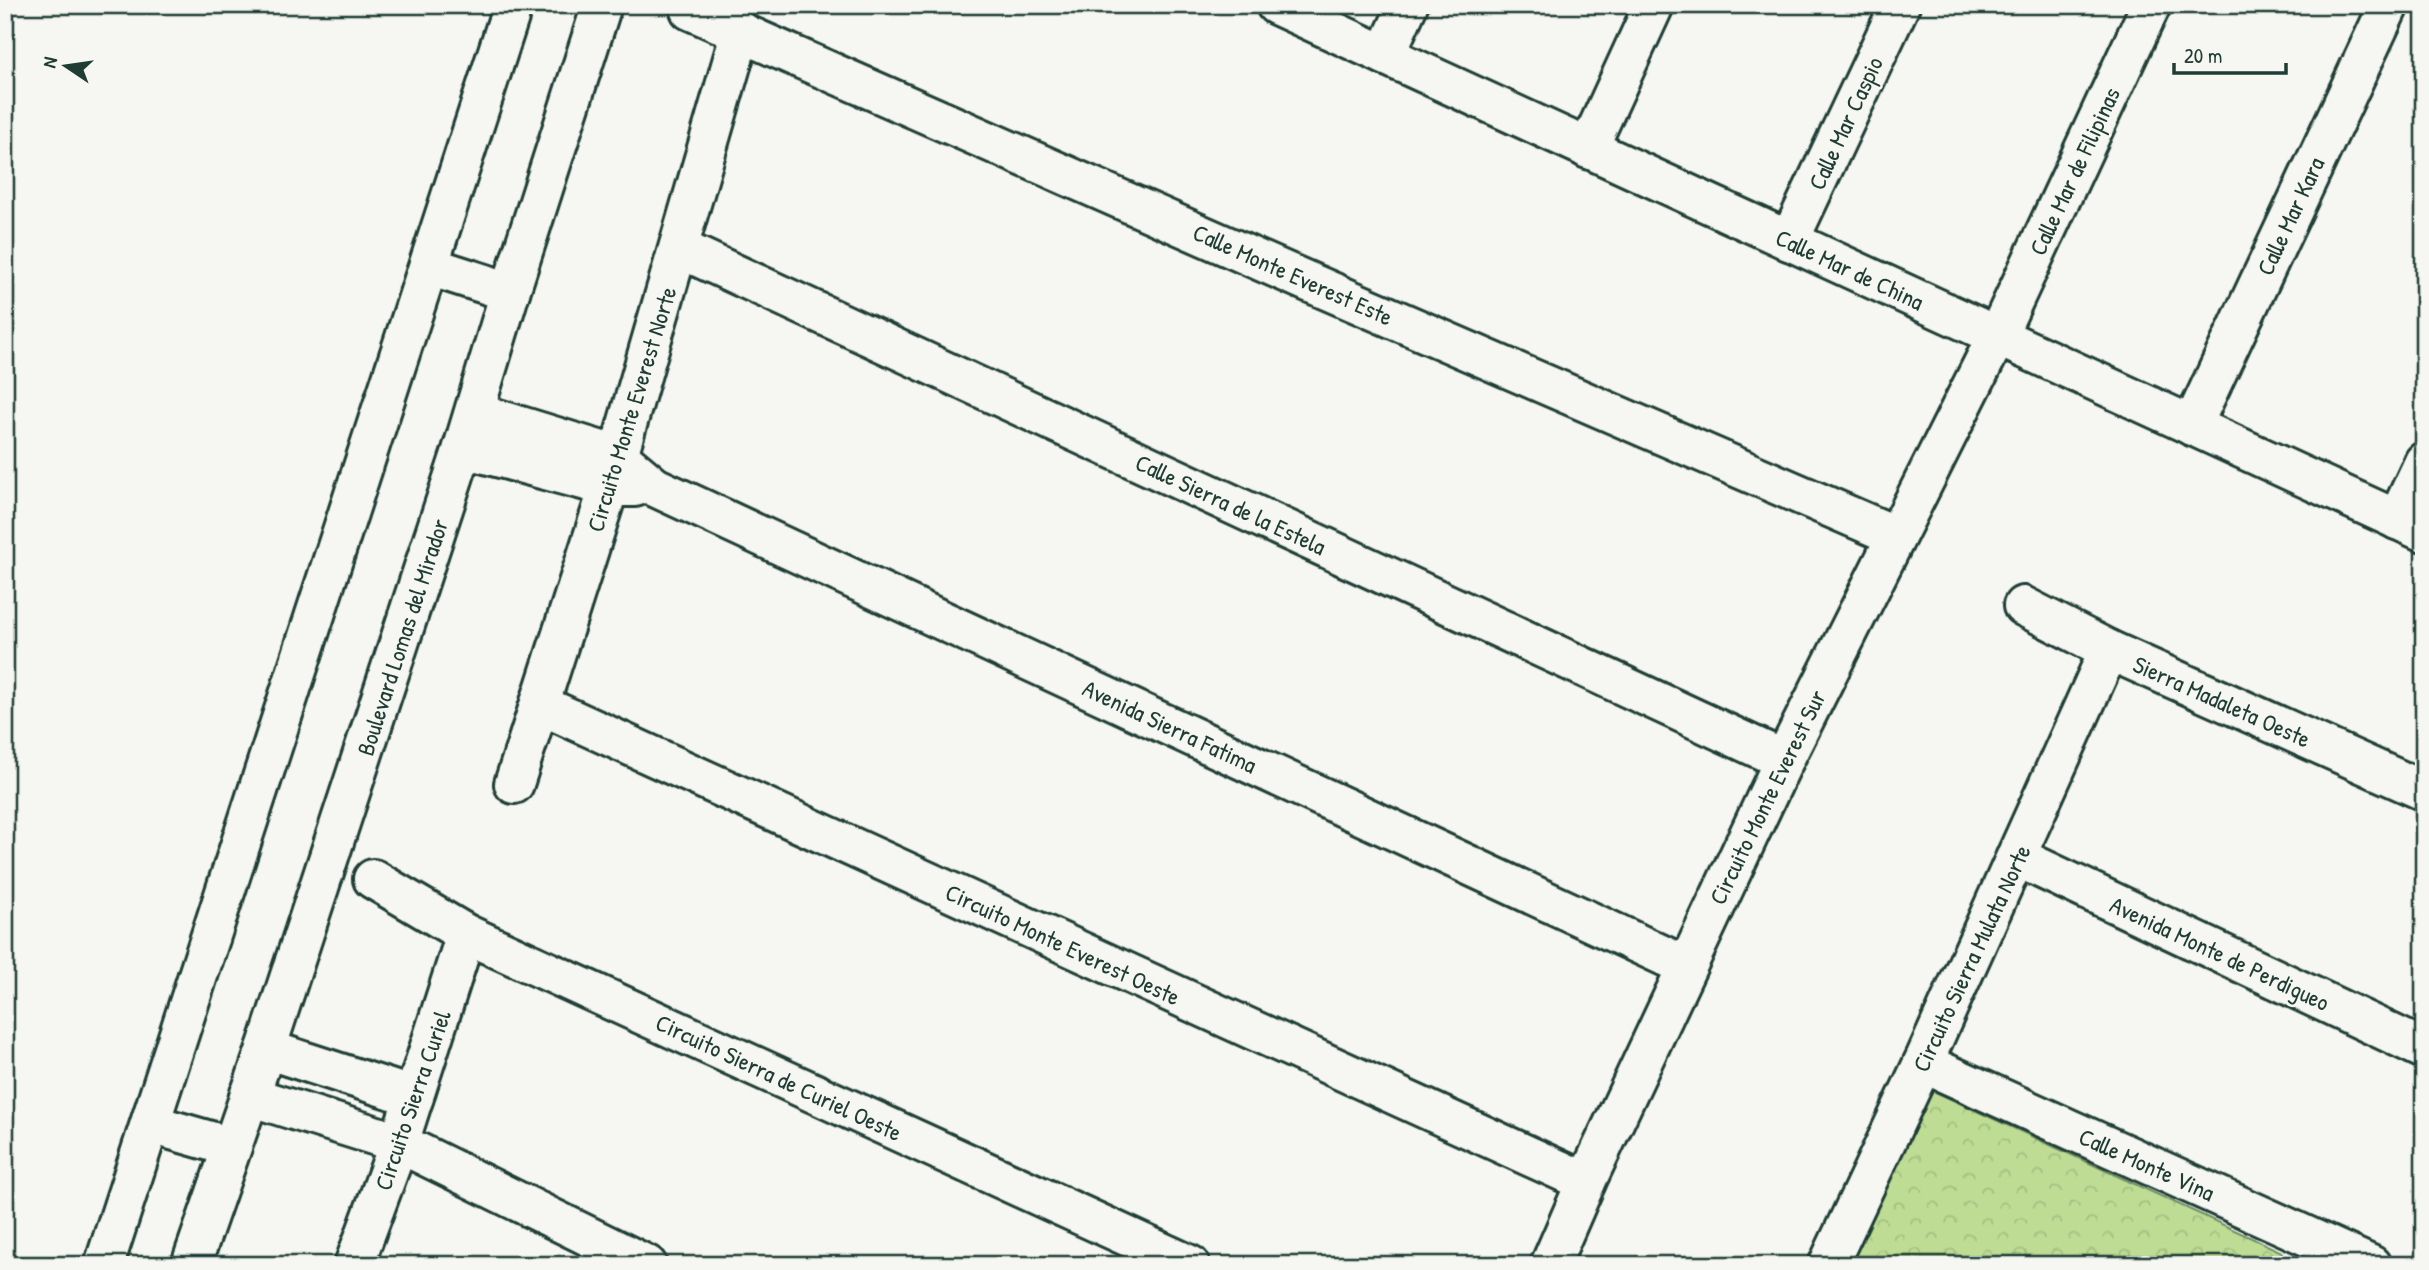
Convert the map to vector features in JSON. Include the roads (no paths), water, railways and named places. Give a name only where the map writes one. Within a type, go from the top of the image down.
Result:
[{"type":"street","points":[[104,1265],[513,5]]},
{"type":"street","name":"Boulevard Lomas del Mirador","points":[[191,1265],[266,1049],[463,449],[602,5]]},
{"type":"street","name":"Calle Mar de China","points":[[1276,5],[2411,526]]},
{"type":"street","points":[[1385,55],[1408,5]]},
{"type":"street","points":[[1588,149],[1654,5]]},
{"type":"street","name":"Calle Mar Caspio","points":[[1789,241],[1900,5]]},
{"type":"street","name":"Calle Mar de Filipinas","points":[[1997,336],[2151,5]]},
{"type":"street","name":"Calle Mar Kara","points":[[2192,426],[2389,5]]},
{"type":"street","name":"Calle Monte Everest Este","points":[[690,10],[1896,536]]},
{"type":"street","name":"Circuito Monte Everest Norte","points":[[514,784],[613,471],[741,31]]},
{"type":"street","name":"Calle Sierra de la Estela","points":[[679,248],[1784,760]]},
{"type":"street","points":[[429,266],[510,292]]},
{"type":"street","name":"Circuito Monte Everest Sur","points":[[1550,1265],[1686,965],[1784,760],[1997,336]]},
{"type":"street","points":[[475,412],[613,471]]},
{"type":"street","points":[[463,449],[613,471]]},
{"type":"street","points":[[2411,526],[2424,462]]},
{"type":"street","name":"Avenida Sierra Fatima","points":[[613,471],[655,487],[1686,965]]},
{"type":"street","name":"Sierra Madaleta Oeste","points":[[2023,606],[2109,650],[2424,791]]},
{"type":"street","name":"Circuito Sierra Mulata Norte","points":[[1828,1265],[2017,858],[2109,650]]},
{"type":"street","name":"Circuito Monte Everest Oeste","points":[[541,705],[1586,1182]]},
{"type":"street","name":"Avenida Monte de Perdigueo","points":[[2017,858],[2424,1049]]},
{"type":"street","name":"Circuito Sierra de Curiel Oeste","points":[[373,878],[466,934],[1190,1265]]},
{"type":"street","name":"Circuito Sierra Curiel","points":[[354,1265],[399,1143],[466,934]]},
{"type":"street","points":[[266,1049],[414,1097]]},
{"type":"street","name":"Calle Monte Vina","points":[[1923,1063],[2371,1265]]},
{"type":"street","points":[[249,1096],[399,1143],[647,1265]]},
{"type":"street","points":[[151,1124],[231,1147]]}]
